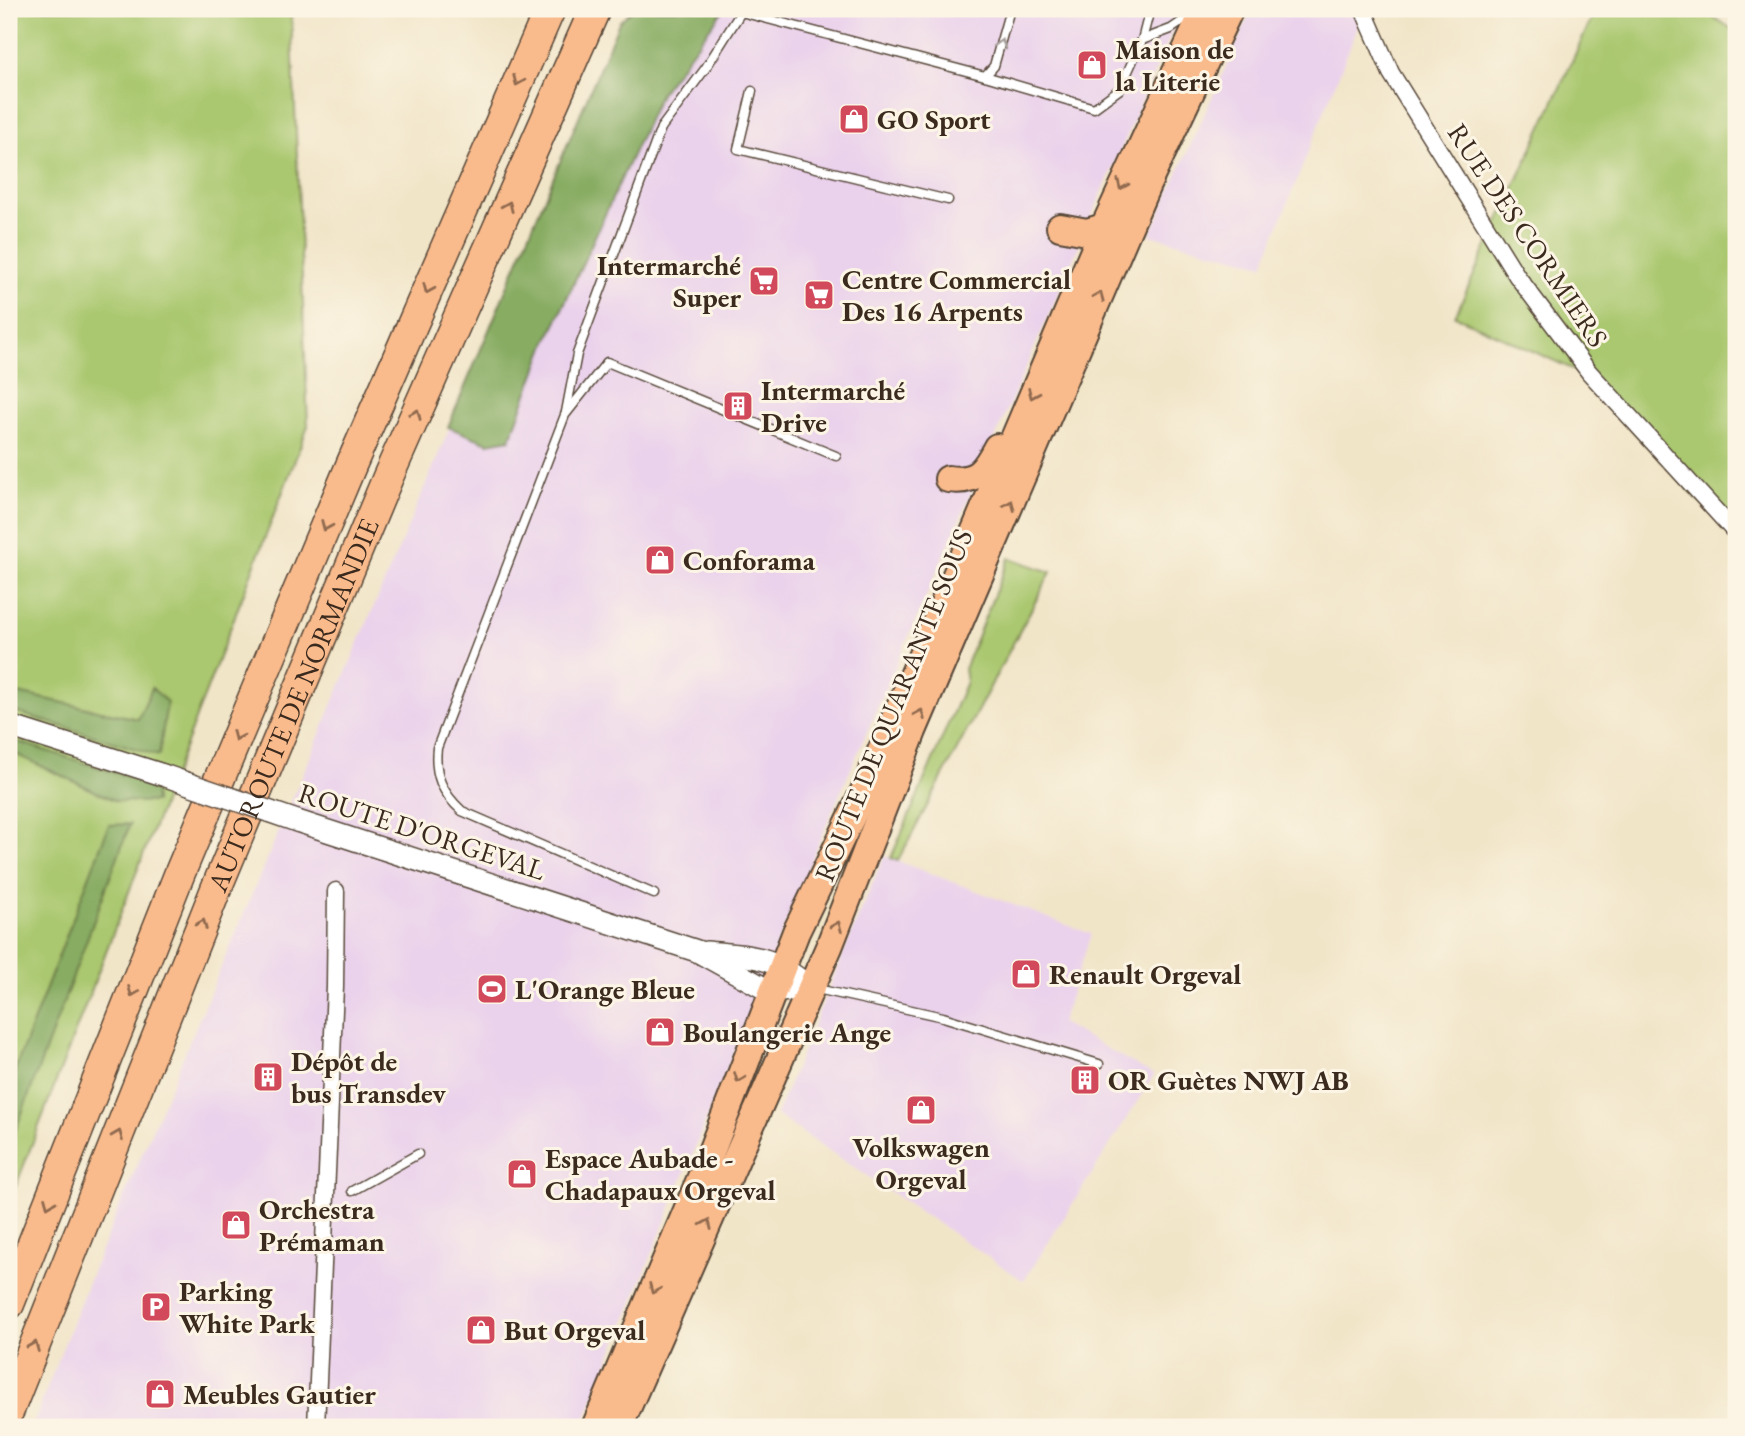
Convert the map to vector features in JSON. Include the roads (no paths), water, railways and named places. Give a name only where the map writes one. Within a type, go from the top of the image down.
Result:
[{"type":"highway","name":"AUTOROUTE DE NORMANDIE","points":[[9,1410],[216,889],[372,515],[595,9]]},
{"type":"highway","name":"AUTOROUTE DE NORMANDIE","points":[[9,1304],[179,875],[547,12]]},
{"type":"main road","name":"ROUTE DE QUARANTE SOUS","points":[[595,1427],[704,1170],[782,965],[869,779],[1104,227],[1215,10]]},
{"type":"main road","name":"ROUTE DE QUARANTE SOUS","points":[[619,1427],[810,988],[913,731],[1136,210],[1215,10]]},
{"type":"main road","points":[[1060,227],[1087,232],[1104,227]]},
{"type":"main road","points":[[948,479],[972,479],[985,471],[1000,441],[1013,441]]},
{"type":"street","name":"RUE DES CORMIERS","points":[[1363,9],[1391,73],[1517,275],[1589,372],[1725,517],[1736,533]]},
{"type":"street","points":[[1725,517],[1736,504]]},
{"type":"street","name":"ROUTE D'ORGEVAL","points":[[9,726],[697,951],[771,992]]},
{"type":"street","points":[[316,1427],[335,987],[335,891]]},
{"type":"street","name":"ROUTE D'ORGEVAL","points":[[697,951],[756,957],[782,965]]},
{"type":"street","points":[[782,965],[810,988]]},
{"type":"street","points":[[771,992],[810,988]]},
{"type":"lane","points":[[985,76],[994,66],[1010,9]]},
{"type":"lane","points":[[654,894],[462,811],[443,791],[437,777],[437,748],[565,415],[577,354],[661,128],[705,69],[741,12],[985,76],[1094,108],[1120,89],[1142,40],[1150,9]]},
{"type":"lane","points":[[1142,40],[1215,10]]},
{"type":"lane","points":[[752,92],[738,149],[948,200]]},
{"type":"lane","points":[[565,415],[607,362],[836,456]]},
{"type":"lane","points":[[810,988],[943,1017],[1099,1064]]},
{"type":"lane","points":[[352,1191],[418,1154]]},
{"type":"place","name":"Maison de la Literie","points":[[1092,65]]},
{"type":"place","name":"GO Sport","points":[[854,119]]},
{"type":"place","name":"Intermarché Super","points":[[764,281]]},
{"type":"place","name":"Centre Commercial Des 16 Arpents","points":[[819,295]]},
{"type":"place","name":"Intermarché Drive","points":[[738,406]]},
{"type":"place","name":"Conforama","points":[[660,560]]},
{"type":"place","name":"Renault Orgeval","points":[[1026,974]]},
{"type":"place","name":"L'Orange Bleue","points":[[492,989]]},
{"type":"place","name":"Boulangerie Ange","points":[[660,1032]]},
{"type":"place","name":"Dépôt de bus Transdev","points":[[268,1077]]},
{"type":"place","name":"OR Guètes NWJ AB","points":[[1085,1080]]},
{"type":"place","name":"Volkswagen Orgeval","points":[[921,1110]]},
{"type":"place","name":"Espace Aubade - Chadapaux Orgeval","points":[[522,1174]]},
{"type":"place","name":"Orchestra Prémaman","points":[[236,1225]]},
{"type":"place","name":"Parking White Park","points":[[156,1307]]},
{"type":"place","name":"But Orgeval","points":[[481,1330]]},
{"type":"place","name":"Meubles Gautier","points":[[160,1394]]}]
